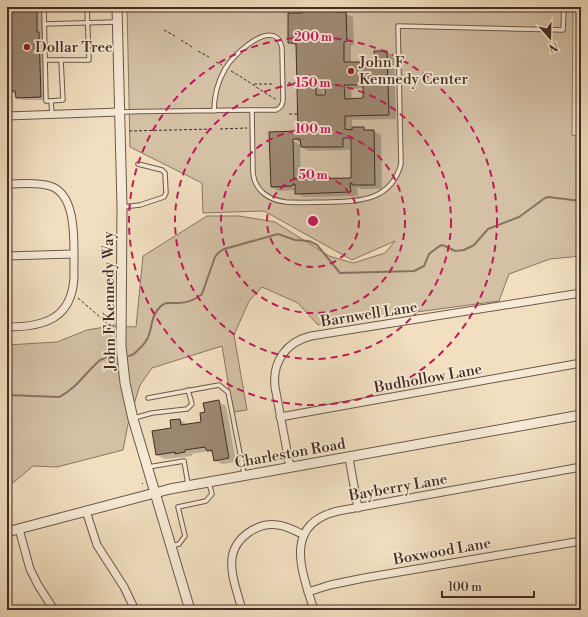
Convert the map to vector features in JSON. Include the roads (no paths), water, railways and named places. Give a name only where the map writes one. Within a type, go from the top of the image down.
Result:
[{"type":"street","name":"John F Kennedy Way","points":[[117,7],[122,207],[122,361],[124,383],[133,419],[190,610]]},
{"type":"street","points":[[7,116],[119,112]]},
{"type":"street","points":[[7,184],[50,186],[63,194],[68,202],[70,210],[73,239],[74,277],[72,293],[66,308],[55,317],[38,325],[7,327]]},
{"type":"street","points":[[7,256],[73,254]]},
{"type":"street","name":"Barnwell Lane","points":[[290,467],[274,381],[275,371],[282,355],[290,346],[300,339],[581,292]]},
{"type":"street","name":"Budhollow Lane","points":[[280,417],[581,363]]},
{"type":"street","name":"Charleston Road","points":[[7,532],[155,492],[188,485],[349,458],[581,416]]},
{"type":"street","points":[[349,458],[358,508]]},
{"type":"street","name":"Bayberry Lane","points":[[304,534],[312,524],[329,512],[581,467]]},
{"type":"street","points":[[86,511],[97,544],[124,587],[135,610]]},
{"type":"street","points":[[242,610],[232,567],[234,551],[238,543],[250,532],[256,528],[271,524],[286,526],[304,534],[301,543],[300,561],[314,610]]},
{"type":"street","points":[[19,529],[30,569],[54,610]]},
{"type":"street","name":"Boxwood Lane","points":[[308,592],[330,585],[364,578],[581,541]]},
{"type":"lane","points":[[44,7],[46,101],[63,100],[61,60]]},
{"type":"lane","points":[[45,60],[89,60],[87,7]]},
{"type":"lane","points":[[252,110],[253,173],[255,182],[263,194],[275,200],[286,202],[359,201],[368,199],[384,191],[391,185],[401,164],[398,26],[564,30],[564,7]]},
{"type":"lane","points":[[44,24],[117,22]]},
{"type":"lane","points":[[119,112],[276,110],[281,107],[283,102],[281,44],[278,39],[271,35],[263,36],[236,55],[220,77],[216,87],[214,96],[214,110]]},
{"type":"lane","points":[[51,101],[52,114]]},
{"type":"lane","points":[[122,207],[140,205],[159,200],[164,197],[166,193],[164,173],[162,170],[138,164]]},
{"type":"lane","points":[[148,398],[219,385],[228,392],[244,475]]},
{"type":"lane","points":[[133,419],[152,413],[187,409],[192,404],[188,390]]},
{"type":"lane","points":[[148,467],[184,461],[188,485]]},
{"type":"lane","points":[[171,546],[179,544],[185,536],[178,507],[206,501],[212,494],[209,482]]},
{"type":"waterway","points":[[129,356],[135,353],[148,338],[153,318],[159,308],[166,303],[182,303],[197,298],[202,294],[215,257],[224,249],[278,234],[295,240],[309,241],[317,245],[340,273],[414,271],[424,266],[429,254],[438,247],[442,245],[455,251],[464,250],[474,245],[488,229],[519,217],[545,198],[548,197],[581,201]]},
{"type":"waterway","points":[[7,395],[59,397],[71,390],[100,360],[115,357]]},
{"type":"place","name":"Dollar Tree","points":[[27,47]]},
{"type":"place","name":"John F Kennedy Center","points":[[351,71]]}]
